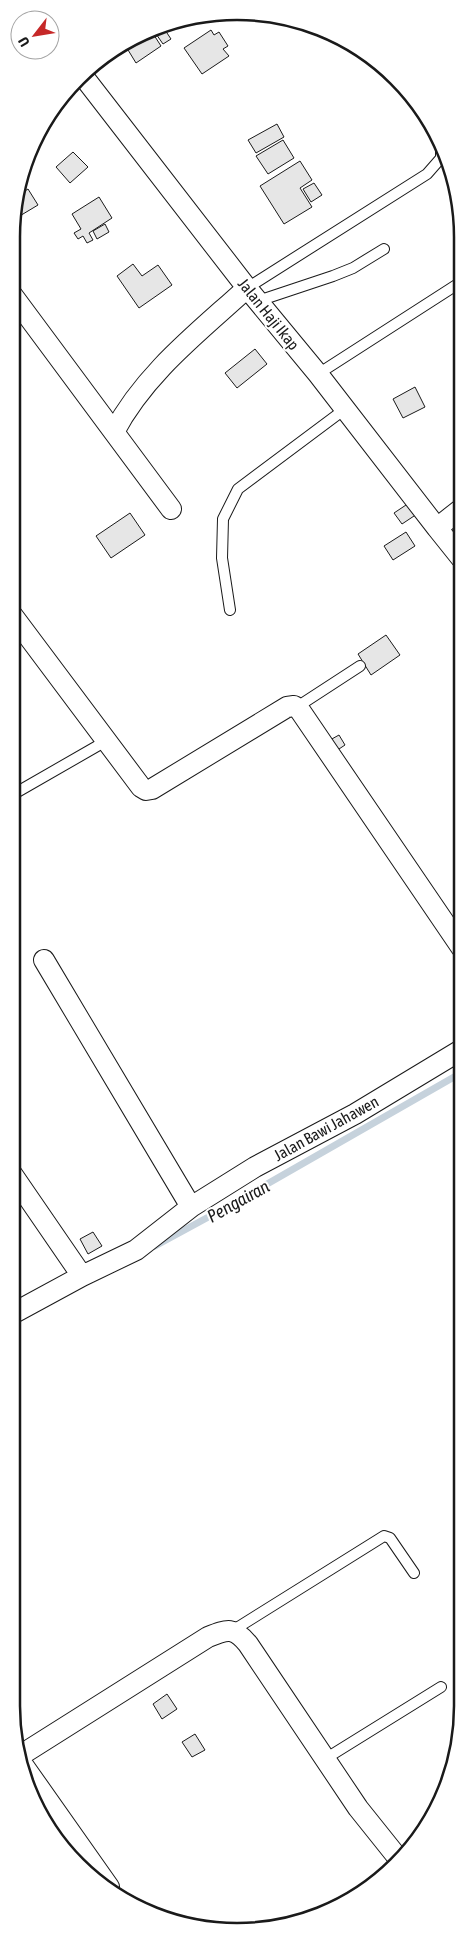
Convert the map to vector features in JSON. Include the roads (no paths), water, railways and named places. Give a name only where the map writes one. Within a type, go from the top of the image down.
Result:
[{"type":"street","name":"Jalan Haji Ikap","points":[[87,81],[454,549]]},
{"type":"street","points":[[114,432],[124,413],[156,373],[253,295]]},
{"type":"street","points":[[20,305],[171,509]]},
{"type":"street","points":[[437,528],[454,515]]},
{"type":"street","points":[[20,633],[141,787],[149,790],[287,707],[297,707],[454,936]]},
{"type":"street","points":[[44,960],[191,1207]]},
{"type":"street","name":"Jalan Bawi Jahawen","points":[[20,1310],[82,1276],[136,1250],[191,1207],[254,1167],[355,1114],[454,1054]]},
{"type":"street","points":[[20,1186],[82,1276]]},
{"type":"street","points":[[25,1752],[208,1637],[232,1631],[239,1634],[248,1644],[358,1808],[395,1854]]},
{"type":"street","points":[[35,1783],[95,1870]]},
{"type":"lane","points":[[253,295],[427,174],[439,160]]},
{"type":"lane","points":[[253,295],[333,276],[353,268],[384,249]]},
{"type":"lane","points":[[318,374],[454,287]]},
{"type":"lane","points":[[230,610],[222,558],[223,520],[238,489],[345,409]]},
{"type":"lane","points":[[297,707],[360,666]]},
{"type":"lane","points":[[20,790],[106,741]]},
{"type":"lane","points":[[232,1631],[384,1536],[390,1538],[414,1573]]},
{"type":"lane","points":[[325,1759],[441,1687]]},
{"type":"waterway","name":"Pengairan","points":[[155,1246],[454,1077]]}]
